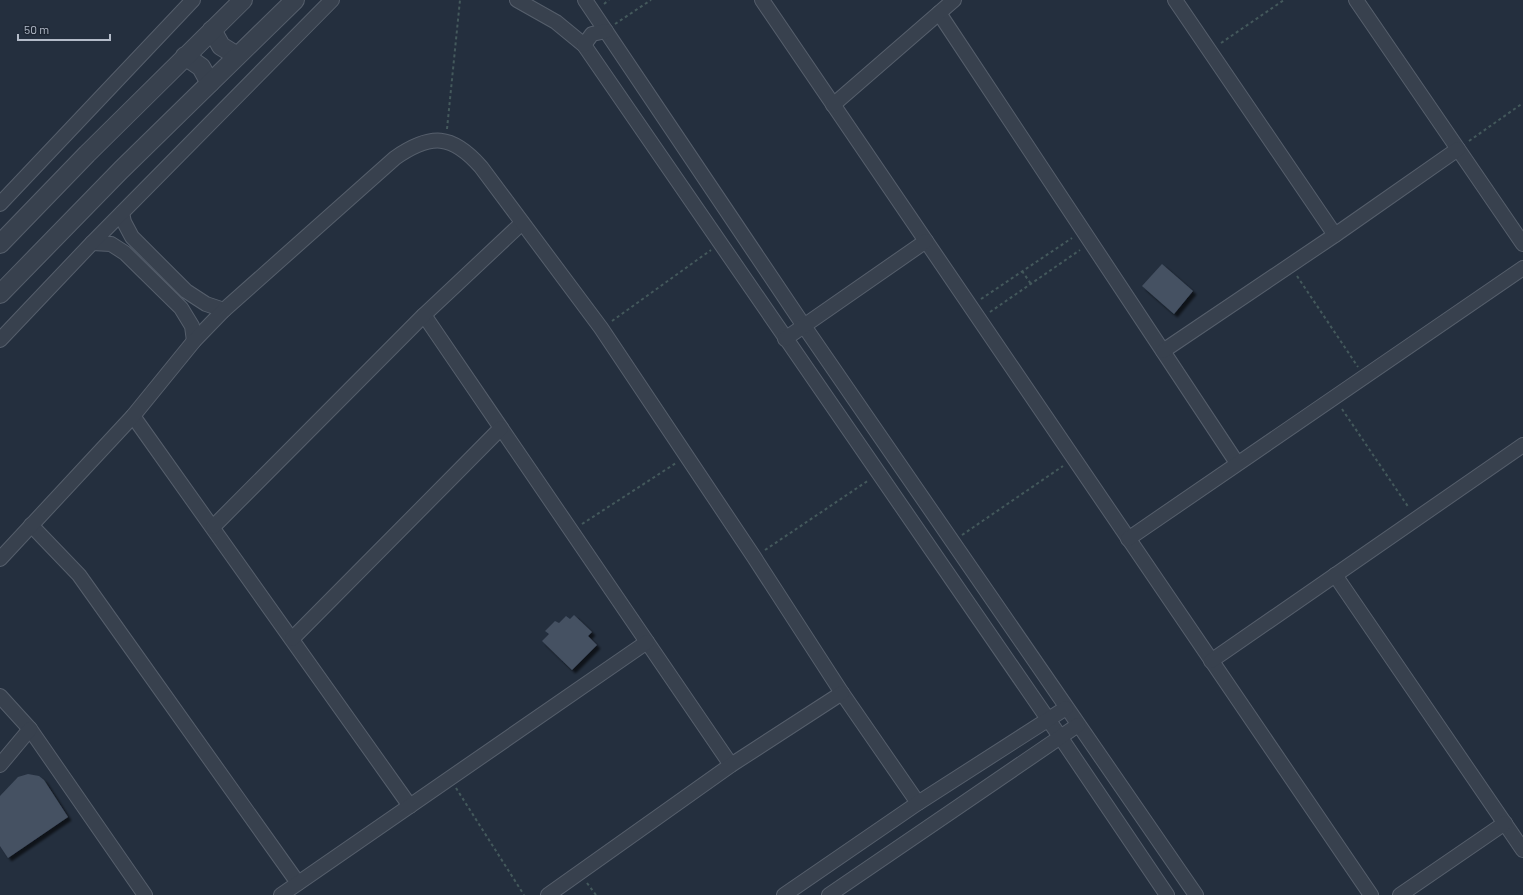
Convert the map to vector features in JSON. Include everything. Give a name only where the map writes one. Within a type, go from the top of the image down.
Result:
[{"type":"street","points":[[0,204],[193,0]]},
{"type":"street","points":[[0,244],[185,56],[243,0]]},
{"type":"street","points":[[0,294],[116,175],[295,0]]},
{"type":"street","points":[[0,340],[92,243],[332,0]]},
{"type":"street","points":[[517,0],[556,22],[584,45],[1061,738],[1167,895]]},
{"type":"street","points":[[585,0],[804,326],[1196,895]]},
{"type":"street","points":[[762,0],[1370,895]]},
{"type":"street","points":[[833,105],[954,0]]},
{"type":"street","points":[[1175,0],[1335,235]]},
{"type":"street","points":[[1356,0],[1523,244]]},
{"type":"street","points":[[939,13],[1237,463]]},
{"type":"street","points":[[212,30],[221,46],[237,56]]},
{"type":"street","points":[[584,45],[592,34],[606,31]]},
{"type":"street","points":[[185,56],[201,67],[210,83]]},
{"type":"street","points":[[0,558],[133,416],[194,341],[224,310],[395,158],[423,143],[434,140],[446,142],[457,145],[470,154],[601,328],[754,557],[842,693],[918,803]]},
{"type":"street","points":[[1163,351],[1290,266],[1458,149]]},
{"type":"street","points":[[122,213],[124,222],[132,237],[186,291],[206,304],[224,310]]},
{"type":"street","points":[[213,527],[424,315],[522,223]]},
{"type":"street","points":[[785,339],[926,241]]},
{"type":"street","points":[[92,243],[111,244],[125,253],[181,308],[192,326],[194,341]]},
{"type":"street","points":[[1128,539],[1523,268]]},
{"type":"street","points":[[424,315],[731,765]]},
{"type":"street","points":[[133,416],[410,806]]},
{"type":"street","points":[[292,639],[501,428]]},
{"type":"street","points":[[1211,661],[1523,445]]},
{"type":"street","points":[[31,525],[79,575],[298,883]]},
{"type":"street","points":[[1335,575],[1506,823],[1523,850]]},
{"type":"street","points":[[281,895],[647,642]]},
{"type":"street","points":[[548,895],[731,765],[842,693]]},
{"type":"street","points":[[0,696],[30,729],[146,895]]},
{"type":"street","points":[[784,895],[918,803],[1066,708]]},
{"type":"street","points":[[830,895],[1078,725]]},
{"type":"street","points":[[0,765],[30,729]]},
{"type":"street","points":[[1400,895],[1506,823]]},
{"type":"path","points":[[446,142],[460,0]]},
{"type":"path","points":[[606,31],[651,0]]},
{"type":"path","points":[[1210,51],[1284,0]]},
{"type":"path","points":[[1458,149],[1523,103]]},
{"type":"path","points":[[970,306],[1083,230]]},
{"type":"path","points":[[979,319],[1091,242]]},
{"type":"path","points":[[601,328],[720,243]]},
{"type":"path","points":[[1290,266],[1365,376]]},
{"type":"path","points":[[1022,272],[1031,284]]},
{"type":"path","points":[[1334,397],[1416,519]]},
{"type":"path","points":[[571,531],[687,456]]},
{"type":"path","points":[[952,542],[1074,459]]},
{"type":"path","points":[[754,557],[878,474]]},
{"type":"path","points":[[450,778],[524,895]]},
{"type":"building","points":[[1162,264],[1193,291],[1174,314],[1142,286]]},
{"type":"building","points":[[574,615],[592,632],[588,636],[597,645],[572,670],[542,641],[549,634],[545,631],[555,621],[559,623],[566,616],[570,619]]},
{"type":"building","points":[[28,774],[39,776],[44,780],[68,817],[8,858],[0,846],[0,796],[18,777]]}]
